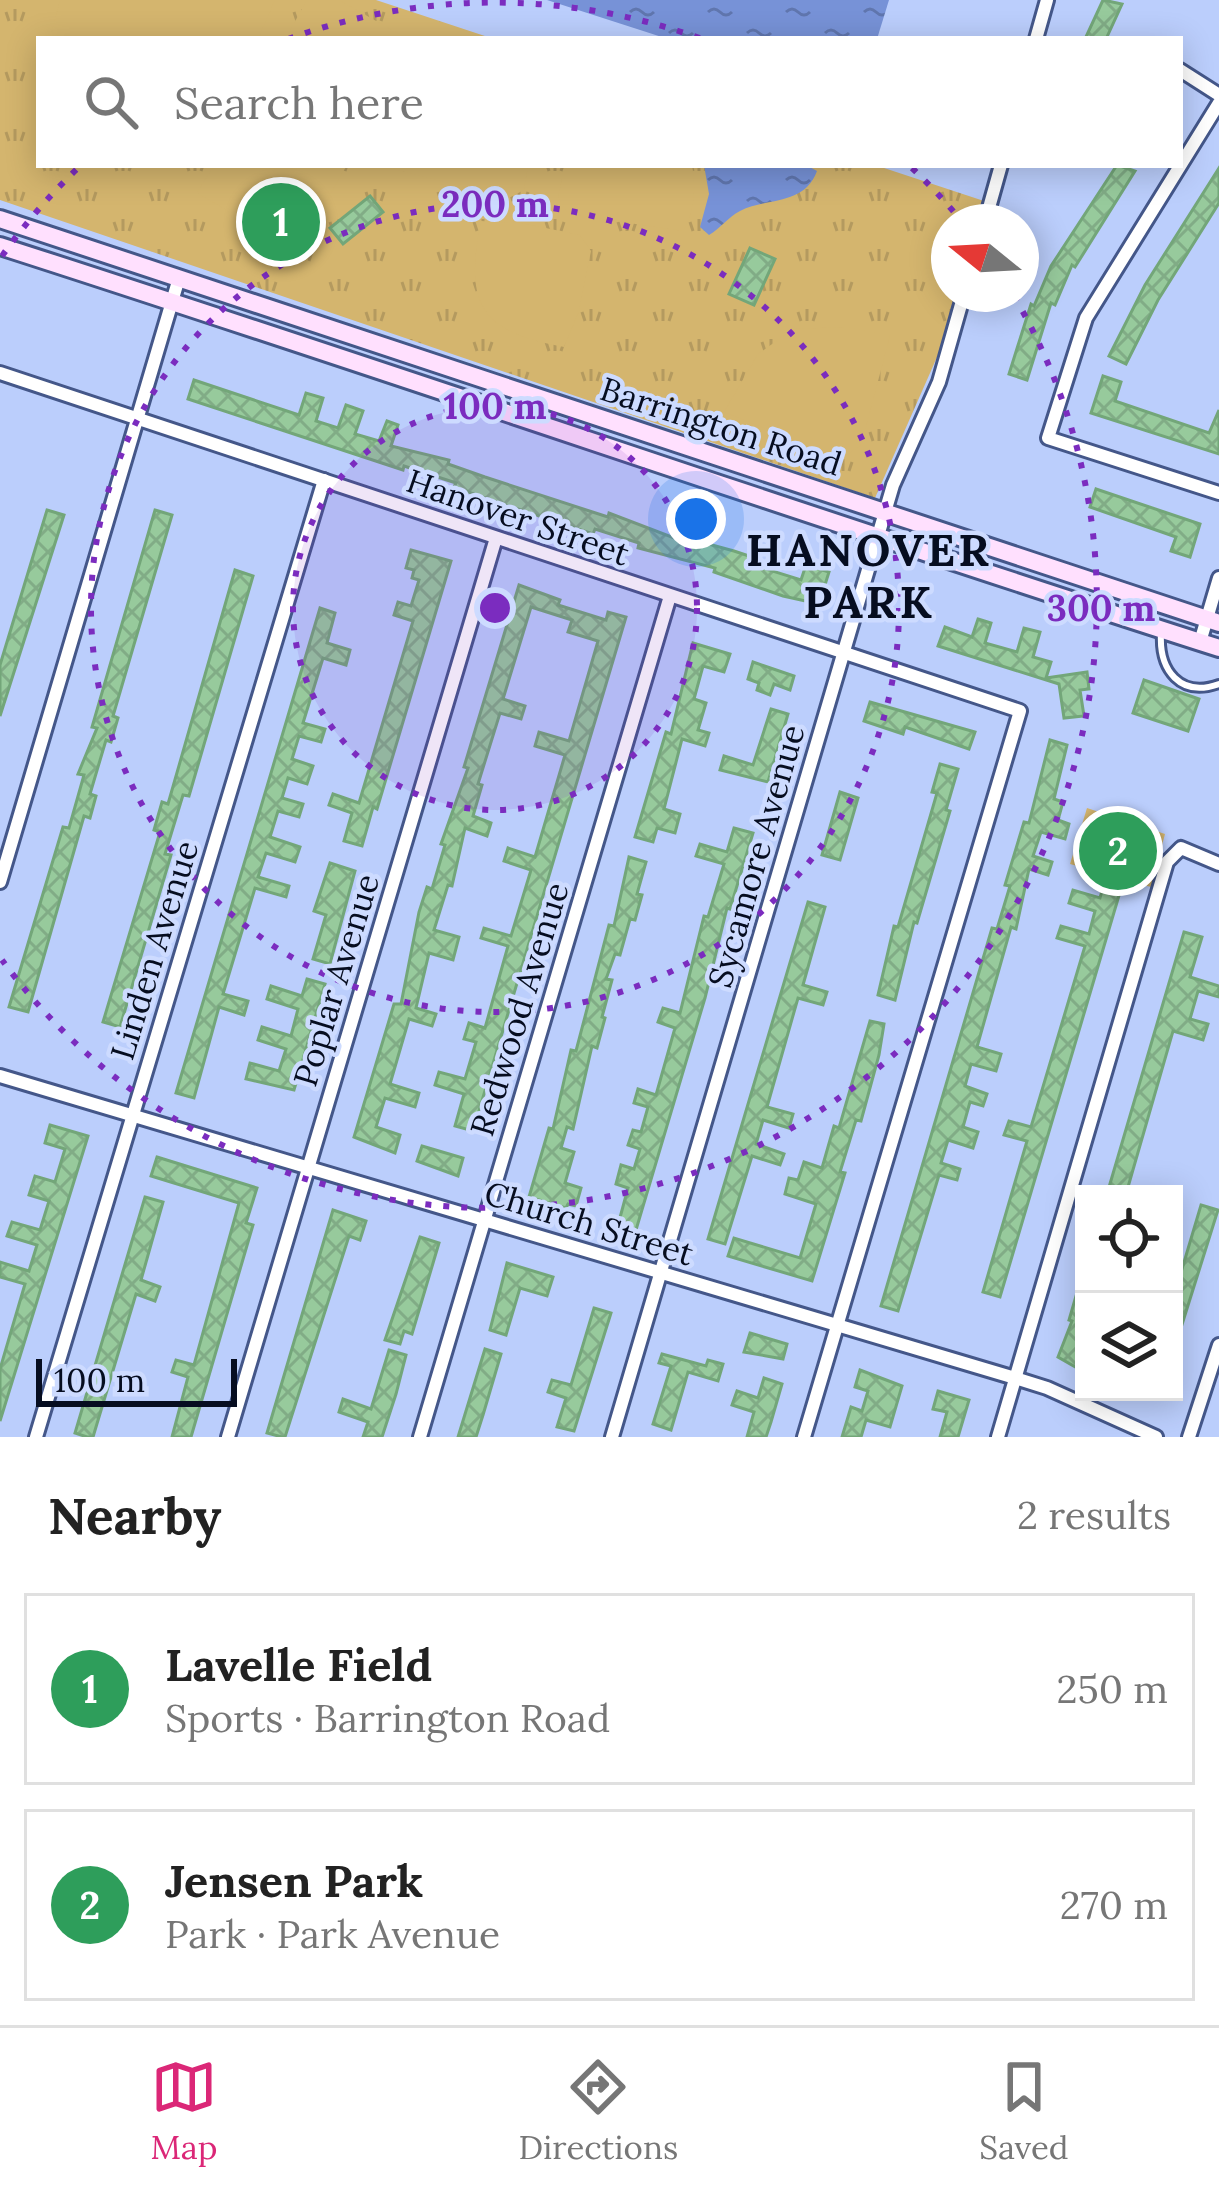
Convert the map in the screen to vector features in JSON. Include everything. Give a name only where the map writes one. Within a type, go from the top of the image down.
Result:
[{"type":"main road","name":"Barrington Road","points":[[0,219],[1212,621]]},
{"type":"main road","name":"Barrington Road","points":[[0,247],[510,412],[878,540],[1219,648]]},
{"type":"street","points":[[1037,36],[1046,0]]},
{"type":"street","points":[[1183,72],[1219,99],[1183,158]]},
{"type":"street","points":[[990,204],[999,168]]},
{"type":"street","points":[[1177,168],[1086,318],[1048,438],[1219,493]]},
{"type":"street","points":[[0,882],[179,278]]},
{"type":"street","name":"Sycamore Avenue","points":[[612,1437],[893,485],[939,382],[959,312]]},
{"type":"street","name":"Hanover Street","points":[[0,373],[1020,711],[837,1325]]},
{"type":"street","name":"Linden Avenue","points":[[36,1437],[324,480]]},
{"type":"street","name":"Poplar Avenue","points":[[228,1437],[496,538]]},
{"type":"street","points":[[1199,642],[1212,621],[1219,578]]},
{"type":"street","name":"Redwood Avenue","points":[[420,1437],[670,596]]},
{"type":"street","points":[[998,1437],[1167,862],[1180,848],[1219,864]]},
{"type":"street","name":"Church Street","points":[[0,1076],[1015,1378],[1156,1437]]},
{"type":"street","points":[[804,1437],[837,1325]]},
{"type":"street","points":[[1189,1437],[1219,1345]]},
{"type":"lane","points":[[1162,630],[1160,654],[1165,671],[1176,681],[1202,689],[1219,684]]},
{"type":"path","points":[[1128,850],[1167,862]]},
{"type":"green space","points":[[0,0],[376,0],[485,36],[36,36],[36,168],[884,168],[984,201],[931,204],[931,312],[953,312],[875,498],[0,200]]},
{"type":"green space","points":[[60,0],[275,0],[259,36],[51,36]]},
{"type":"green space","points":[[307,0],[339,0],[403,36],[287,36]]},
{"type":"green space","points":[[212,168],[345,168],[298,251],[197,193]]},
{"type":"green space","points":[[389,168],[528,168],[524,190],[509,198]]},
{"type":"green space","points":[[564,168],[692,168],[694,199],[683,231],[568,214],[558,197]]},
{"type":"green space","points":[[481,221],[521,223],[580,235],[591,251],[579,311],[564,347],[513,333],[485,310],[475,274]]},
{"type":"green space","points":[[845,327],[890,336],[861,445],[841,459],[724,412],[758,354],[793,329]]},
{"type":"green space","points":[[1087,808],[1165,834],[1151,887],[1070,864]]},
{"type":"water","points":[[547,0],[889,0],[878,36],[659,36]]},
{"type":"water","points":[[705,168],[817,171],[803,190],[740,211],[709,235],[700,227],[709,194]]},
{"type":"building","points":[[1103,0],[1122,4],[1107,36],[1086,36]]},
{"type":"building","points":[[1115,168],[1135,171],[1075,267],[1072,265],[1055,305],[1051,303],[1027,380],[1009,374],[1028,312],[1039,312],[1039,294],[1051,266]]},
{"type":"building","points":[[1219,168],[1219,203],[1158,300],[1126,364],[1109,356],[1145,285]]},
{"type":"building","points":[[370,196],[383,212],[343,244],[330,228]]},
{"type":"building","points":[[750,248],[775,259],[754,305],[729,294]]},
{"type":"building","points":[[1103,376],[1121,382],[1115,401],[1209,433],[1219,410],[1219,454],[1091,413]]},
{"type":"building","points":[[194,380],[299,415],[306,393],[323,398],[316,421],[338,428],[346,405],[363,411],[355,434],[379,441],[387,421],[398,425],[391,446],[449,460],[448,464],[485,477],[608,517],[609,513],[682,541],[683,537],[734,551],[752,557],[750,564],[801,580],[806,565],[829,572],[819,604],[188,399]]},
{"type":"building","points":[[1096,489],[1200,524],[1190,557],[1171,551],[1176,537],[1090,507]]},
{"type":"building","points":[[47,510],[64,515],[0,716],[0,665]]},
{"type":"building","points":[[155,510],[172,515],[113,716],[118,718],[111,742],[106,740],[90,794],[96,796],[90,818],[84,816],[28,1012],[9,1007],[63,827],[69,828],[84,775],[78,774],[97,728],[92,727]]},
{"type":"building","points":[[411,550],[451,561],[362,846],[344,841],[352,813],[329,805],[333,794],[359,803],[413,621],[394,615],[398,602],[411,606],[419,580],[412,578],[414,570],[406,568]]},
{"type":"building","points":[[235,570],[253,576],[189,796],[183,795],[165,854],[171,855],[120,1027],[103,1022],[160,832],[154,830],[162,802],[168,804]]},
{"type":"building","points":[[519,585],[560,600],[558,605],[606,620],[608,612],[626,617],[473,1131],[455,1126],[464,1094],[435,1085],[439,1072],[465,1079],[476,1042],[464,1039],[469,1023],[485,1028],[508,946],[481,938],[484,928],[511,936],[531,870],[504,861],[508,848],[535,857],[565,755],[535,746],[539,732],[569,741],[598,641],[568,632],[572,620],[531,607],[503,699],[525,706],[521,719],[500,713],[478,784],[482,785],[473,816],[491,823],[487,836],[465,828],[452,886],[448,885],[434,930],[459,937],[453,960],[429,953],[416,1008],[436,1014],[432,1026],[409,1019],[390,1084],[419,1093],[415,1107],[385,1098],[376,1127],[400,1135],[395,1153],[354,1137],[394,1004],[401,1004],[419,912],[427,887],[432,889],[445,845],[441,844],[468,768],[464,767]]},
{"type":"building","points":[[320,608],[335,613],[327,643],[350,650],[346,665],[323,658],[303,723],[325,729],[321,742],[299,736],[292,759],[313,766],[307,784],[288,778],[282,798],[303,804],[299,817],[278,811],[270,837],[300,847],[295,862],[266,853],[258,877],[289,886],[286,897],[255,888],[223,994],[248,1001],[244,1015],[219,1007],[194,1098],[176,1093]]},
{"type":"building","points":[[978,619],[991,623],[985,643],[1017,652],[1024,628],[1040,632],[1033,657],[1051,662],[1046,678],[1087,672],[1089,689],[1080,690],[1084,716],[1064,718],[1059,684],[938,646],[945,627],[972,637]]},
{"type":"building","points":[[693,643],[730,654],[724,672],[703,666],[694,699],[706,703],[698,730],[709,733],[705,746],[682,739],[664,809],[680,814],[675,833],[657,828],[653,842],[635,837],[666,732],[671,734]]},
{"type":"building","points":[[753,662],[794,676],[790,690],[774,684],[770,695],[757,690],[759,683],[748,679]]},
{"type":"building","points":[[1144,680],[1199,699],[1188,731],[1133,713]]},
{"type":"building","points":[[870,702],[975,732],[969,749],[905,727],[903,734],[864,721]]},
{"type":"building","points":[[771,709],[788,714],[768,782],[720,770],[724,756],[753,765]]},
{"type":"building","points":[[1050,740],[1067,745],[1054,799],[1063,802],[1058,820],[1069,824],[1065,839],[1041,832],[1033,856],[1052,862],[1048,875],[1029,869],[1016,929],[1011,927],[977,1047],[1001,1054],[996,1071],[971,1064],[965,1086],[987,1094],[983,1106],[970,1102],[963,1127],[978,1132],[973,1148],[948,1140],[941,1163],[960,1169],[957,1180],[939,1175],[898,1311],[881,1306],[992,928],[997,929],[1010,886],[1005,885],[1024,822],[1029,823]]},
{"type":"building","points":[[940,764],[958,769],[946,810],[950,811],[895,1000],[878,995],[894,926],[898,927],[937,793],[932,792]]},
{"type":"building","points":[[840,792],[858,798],[840,860],[822,855]]},
{"type":"building","points":[[734,828],[753,833],[727,908],[636,1230],[618,1225],[628,1188],[616,1184],[621,1165],[634,1169],[640,1149],[628,1145],[633,1130],[641,1132],[648,1107],[634,1103],[638,1089],[656,1095],[675,1028],[658,1022],[663,1008],[680,1013],[704,916],[708,917],[724,864],[696,856],[700,844],[727,852]]},
{"type":"building","points":[[629,857],[646,862],[637,894],[642,895],[606,979],[612,980],[605,1018],[597,1048],[592,1046],[573,1129],[567,1127],[561,1148],[574,1152],[565,1183],[581,1188],[576,1206],[566,1208],[529,1197],[549,1128],[553,1129],[571,1050],[576,1051],[609,925],[614,926]]},
{"type":"building","points":[[330,863],[355,871],[330,964],[313,959],[326,915],[314,911]]},
{"type":"building","points":[[1106,877],[1123,882],[1000,1297],[983,1292],[1027,1141],[1004,1135],[1009,1121],[1031,1127],[1085,946],[1057,938],[1061,926],[1089,934],[1095,911],[1069,903],[1073,890],[1100,898]]},
{"type":"building","points":[[808,902],[825,907],[803,985],[827,992],[823,1005],[798,998],[767,1107],[793,1114],[789,1128],[763,1120],[756,1144],[784,1154],[780,1165],[752,1156],[725,1244],[708,1239]]},
{"type":"building","points":[[1184,932],[1202,937],[1190,977],[1219,986],[1219,997],[1198,991],[1190,1019],[1208,1024],[1203,1040],[1173,1031],[1129,1185],[1110,1185]]},
{"type":"building","points":[[307,979],[325,984],[294,1090],[246,1079],[250,1063],[279,1071],[286,1049],[258,1040],[262,1027],[291,1036],[298,1009],[267,999],[271,986],[302,996]]},
{"type":"building","points":[[870,1021],[884,1024],[879,1055],[861,1121],[856,1120],[840,1172],[845,1173],[812,1281],[728,1256],[734,1238],[800,1258],[816,1204],[785,1194],[789,1178],[798,1180],[804,1162],[822,1168],[834,1126],[839,1128]]},
{"type":"building","points":[[50,1125],[88,1136],[0,1421],[0,1369],[25,1284],[0,1277],[0,1262],[29,1271],[37,1245],[7,1236],[12,1222],[40,1230],[49,1201],[29,1195],[35,1176],[55,1182],[65,1149],[45,1143]]},
{"type":"building","points":[[422,1146],[463,1158],[458,1176],[417,1161]]},
{"type":"building","points":[[157,1157],[257,1188],[246,1223],[253,1225],[191,1437],[172,1437],[188,1377],[172,1372],[176,1360],[194,1365],[239,1203],[151,1176]]},
{"type":"building","points":[[145,1197],[163,1202],[141,1280],[160,1287],[155,1301],[136,1294],[93,1437],[87,1437],[75,1433]]},
{"type":"building","points":[[1201,1205],[1218,1210],[1183,1321],[1183,1266]]},
{"type":"building","points":[[333,1210],[366,1221],[360,1240],[349,1236],[282,1437],[267,1433]]},
{"type":"building","points":[[420,1237],[439,1243],[412,1334],[404,1331],[400,1344],[385,1340]]},
{"type":"building","points":[[507,1263],[553,1277],[547,1296],[520,1288],[506,1335],[490,1330]]},
{"type":"building","points":[[1075,1300],[1075,1367],[1058,1357]]},
{"type":"building","points":[[594,1308],[611,1313],[574,1431],[557,1427],[566,1398],[548,1392],[552,1380],[571,1385]]},
{"type":"building","points":[[750,1333],[787,1344],[783,1359],[744,1352]]},
{"type":"building","points":[[485,1349],[501,1354],[483,1415],[476,1437],[458,1437]]},
{"type":"building","points":[[389,1350],[406,1355],[396,1394],[382,1437],[363,1437],[368,1422],[339,1412],[343,1399],[371,1409]]},
{"type":"building","points":[[662,1354],[706,1366],[708,1360],[723,1364],[718,1381],[688,1372],[671,1430],[653,1424],[671,1366],[659,1363]]},
{"type":"building","points":[[860,1370],[902,1386],[890,1427],[866,1420],[861,1437],[842,1437],[851,1407],[862,1411],[868,1391],[855,1387]]},
{"type":"building","points":[[764,1378],[782,1384],[766,1437],[747,1437],[754,1412],[732,1405],[737,1391],[758,1398]]},
{"type":"building","points":[[938,1391],[969,1400],[958,1437],[940,1437],[947,1412],[933,1409]]},
{"type":"place","name":"Lavelle Field","points":[[281,222]]},
{"type":"place","name":"Jensen Park","points":[[1118,851]]},
{"type":"district","name":"HANOVER PARK","points":[[869,575]]}]
